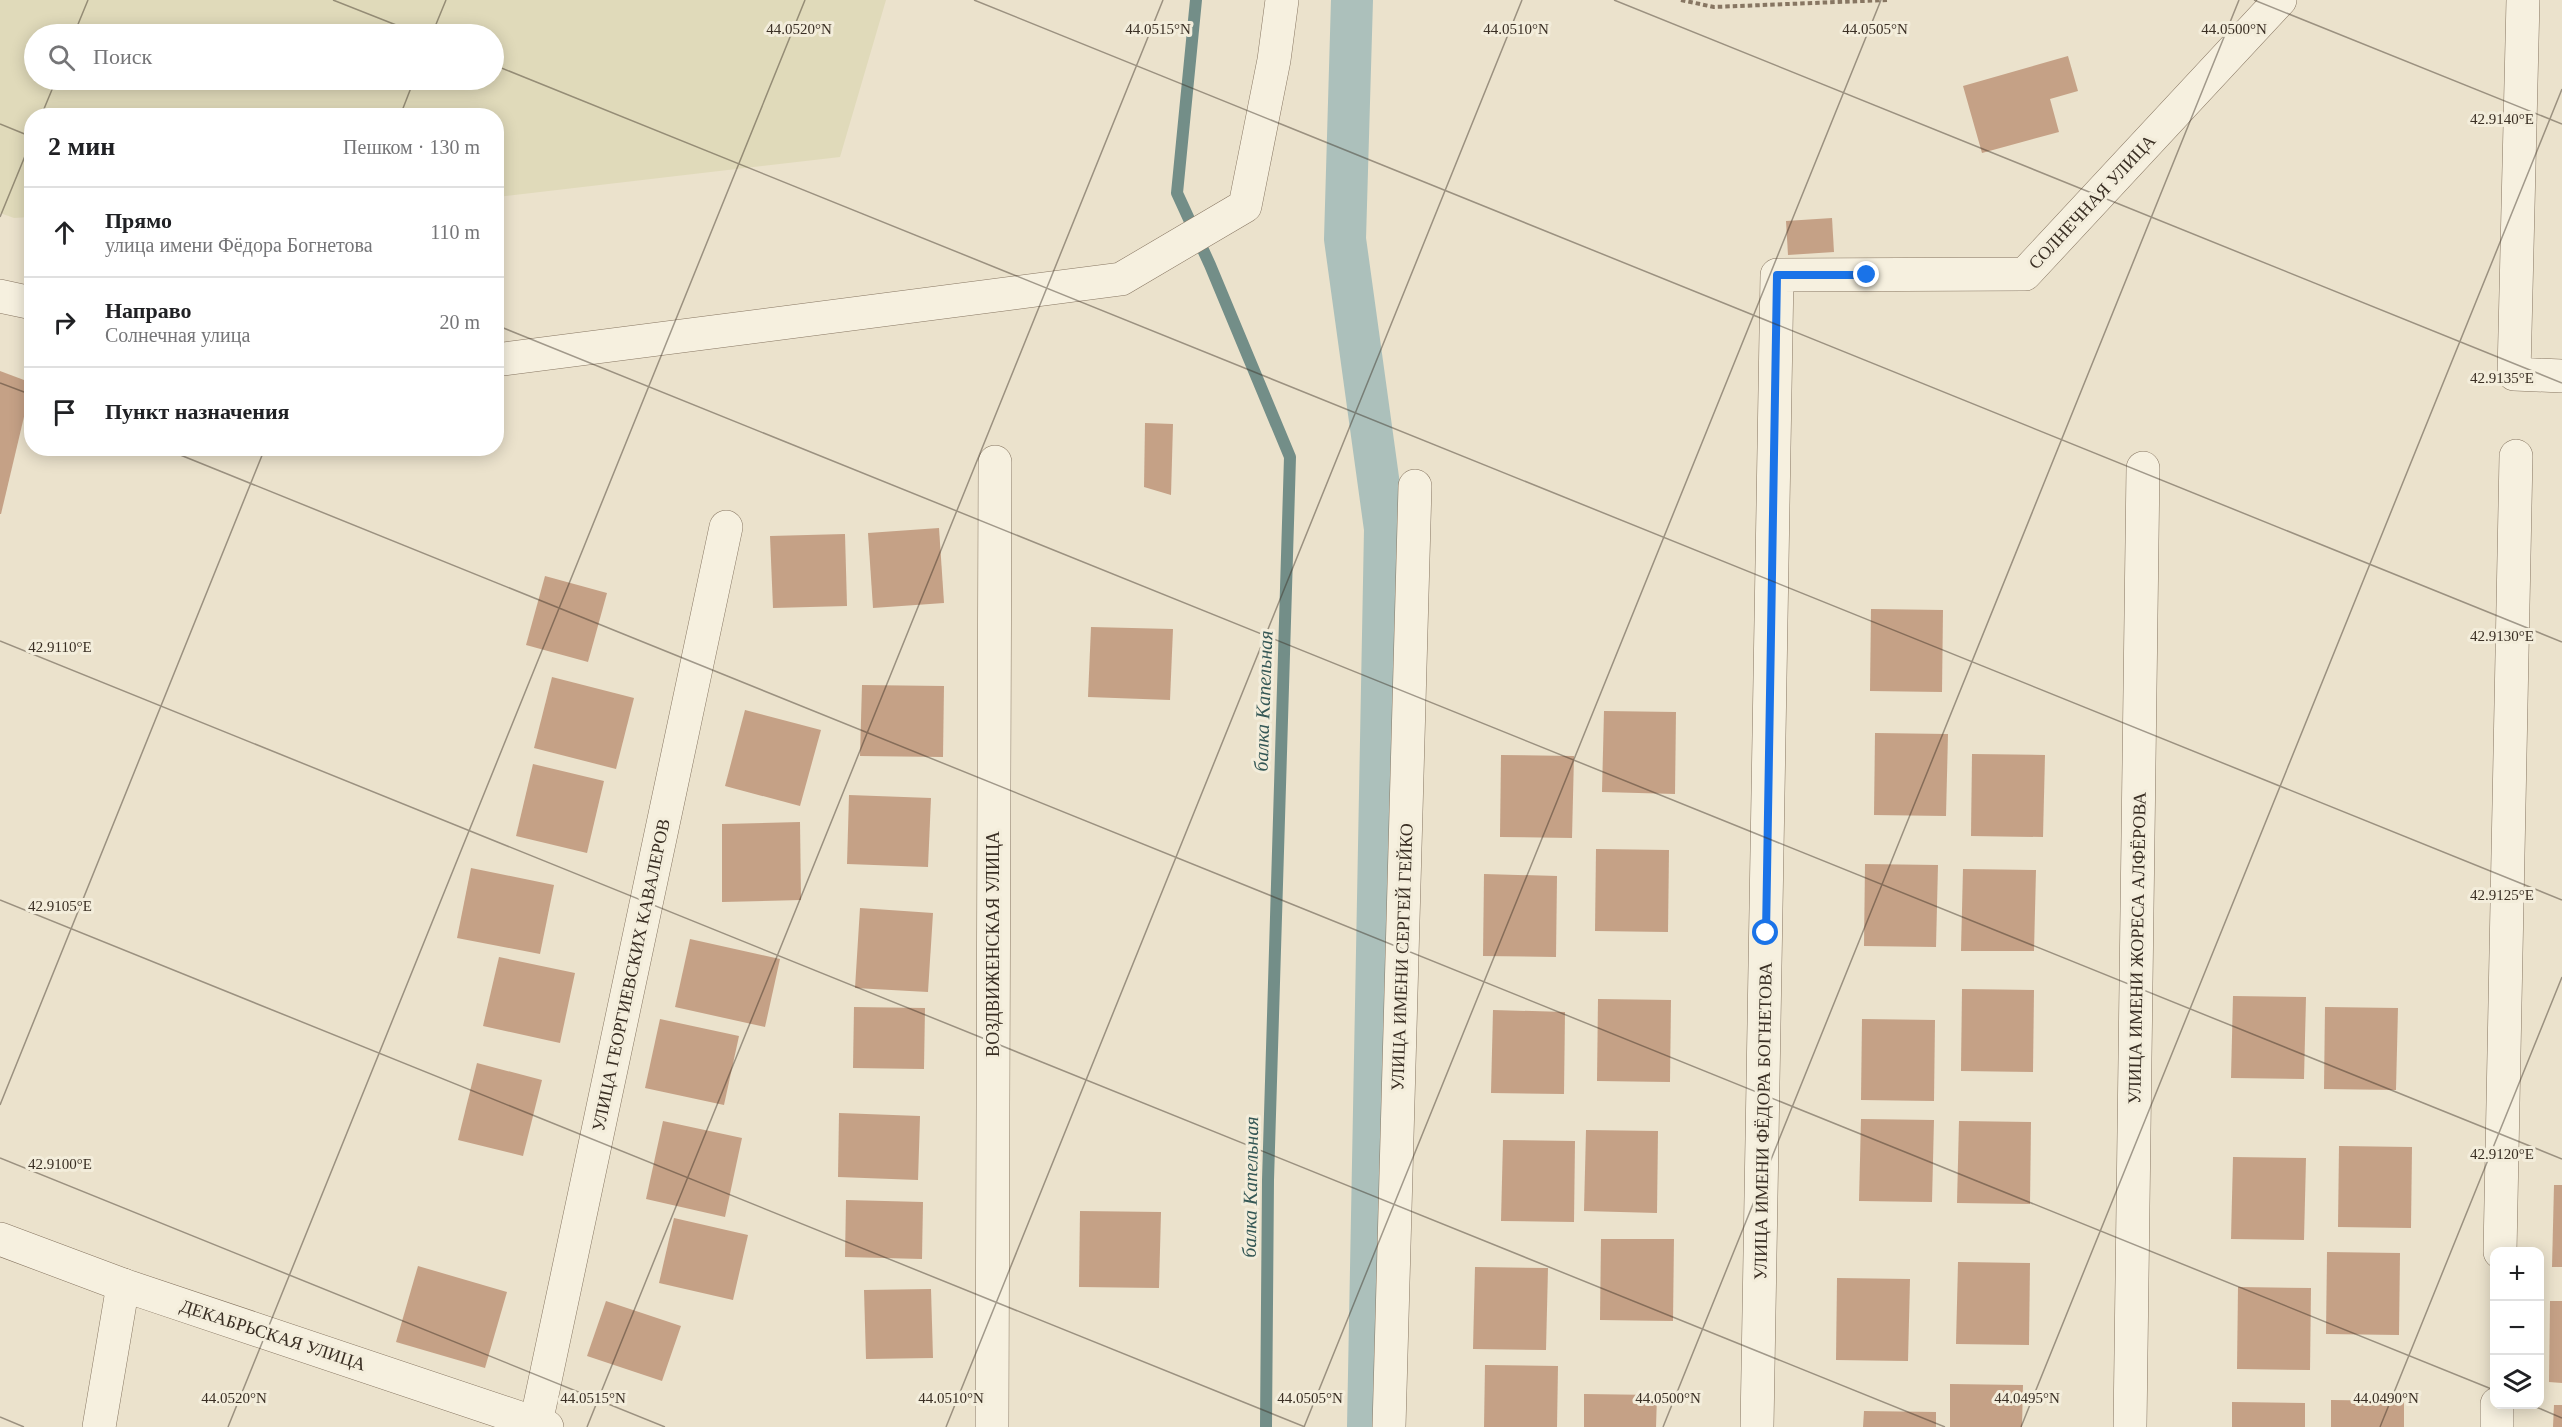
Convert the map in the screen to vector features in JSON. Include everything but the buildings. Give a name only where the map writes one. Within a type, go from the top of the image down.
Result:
[{"type":"street","points":[[504,359],[1121,279],[1245,206],[1274,60],[1282,0]]},
{"type":"street","name":"СОЛНЕЧНАЯ УЛИЦА","points":[[1777,275],[2025,274],[2280,0]]},
{"type":"street","points":[[2523,0],[2514,374],[2562,376]]},
{"type":"street","name":"УЛИЦА ИМЕНИ ФЁДОРА БОГНЕТОВА","points":[[1757,1427],[1777,275]]},
{"type":"street","points":[[0,296],[24,301]]},
{"type":"street","points":[[2500,1247],[2516,456]]},
{"type":"street","name":"ВОЗДВИЖЕНСКАЯ УЛИЦА","points":[[992,1427],[995,462]]},
{"type":"street","name":"УЛИЦА ИМЕНИ ЖОРЕСА АЛФЁРОВА","points":[[2130,1427],[2144,468]]},
{"type":"street","name":"УЛИЦА ИМЕНИ СЕРГЕЙ ГЕЙКО","points":[[1389,1427],[1414,486]]},
{"type":"street","name":"УЛИЦА ГЕОРГИЕВСКИХ КАВАЛЕРОВ","points":[[541,1425],[726,526]]},
{"type":"street","name":"ДЕКАБРЬСКАЯ УЛИЦА","points":[[0,1239],[123,1286],[541,1425]]},
{"type":"street","points":[[99,1427],[123,1286]]},
{"type":"street","points":[[2497,1409],[2497,1427]]},
{"type":"path","points":[[1681,0],[1714,8],[1887,0]]},
{"type":"shaded area","points":[[0,0],[886,0],[840,157],[504,196],[504,108],[24,108],[24,217],[14,218],[0,213]]},
{"type":"waterway","name":"балка Капельная","points":[[1196,0],[1177,193],[1210,265],[1290,457],[1268,1180],[1266,1427]]},
{"type":"waterway","points":[[1352,0],[1345,239],[1385,529],[1368,1427]]},
{"type":"route","points":[[1766,933],[1777,275],[1867,275]]}]
